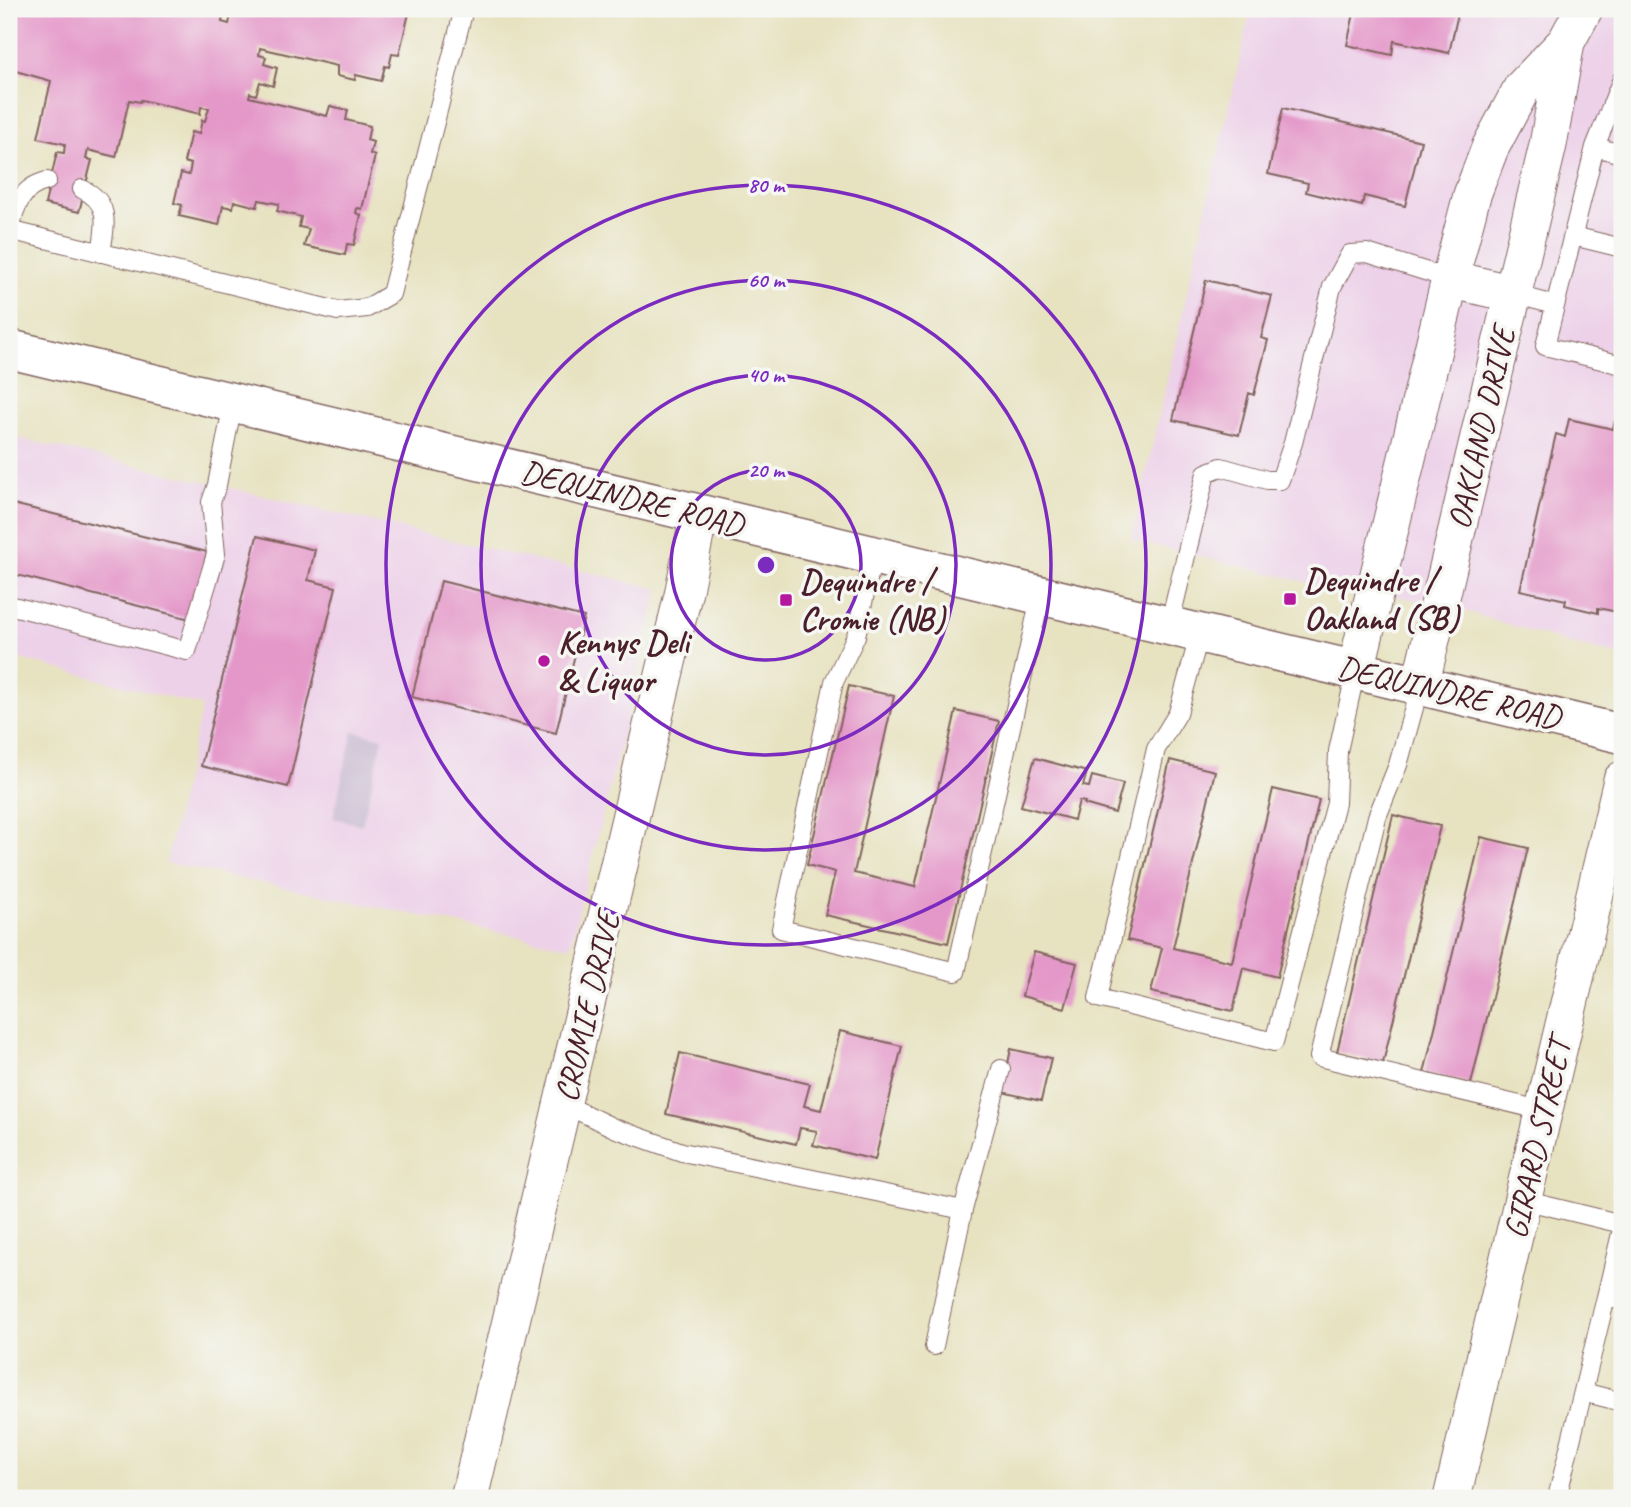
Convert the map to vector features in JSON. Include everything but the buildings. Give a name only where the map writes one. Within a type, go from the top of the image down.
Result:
[{"type":"main road","name":"DEQUINDRE ROAD","points":[[9,349],[1622,734]]},
{"type":"street","name":"OAKLAND DRIVE","points":[[1356,670],[1472,195],[1505,117],[1522,88],[1566,42],[1584,9]]},
{"type":"street","name":"OAKLAND DRIVE","points":[[1420,686],[1548,145],[1566,42]]},
{"type":"street","name":"OAKLAND DRIVE","points":[[1450,279],[1513,294]]},
{"type":"street","name":"CROMIE DRIVE","points":[[469,1498],[680,609],[699,515]]},
{"type":"street","name":"GIRARD STREET","points":[[1452,1498],[1622,780]]},
{"type":"lane","points":[[47,181],[35,184],[21,195],[9,229],[338,311],[367,309],[391,293],[464,9]]},
{"type":"lane","points":[[1622,79],[1595,147],[1545,346],[1622,365]]},
{"type":"lane","points":[[1595,147],[1622,153]]},
{"type":"lane","points":[[82,189],[96,195],[102,206],[105,226],[101,253]]},
{"type":"lane","points":[[1573,236],[1622,248]]},
{"type":"lane","points":[[1356,670],[1338,751],[1336,803],[1274,1042],[1098,998],[1156,749],[1178,713],[1184,630],[1206,473],[1221,467],[1267,480],[1280,480],[1293,443],[1332,287],[1350,254],[1367,253],[1450,279]]},
{"type":"lane","points":[[1513,294],[1555,305]]},
{"type":"lane","points":[[9,605],[187,651],[216,554],[211,502],[217,485],[233,403]]},
{"type":"lane","points":[[873,556],[856,636],[834,682],[781,929],[956,972],[1041,594]]},
{"type":"lane","points":[[1420,686],[1398,765],[1377,817],[1319,1057],[1544,1111]]},
{"type":"lane","points":[[934,1346],[963,1210],[1001,1069]]},
{"type":"lane","points":[[564,1104],[614,1128],[682,1152],[963,1210]]},
{"type":"lane","points":[[1523,1200],[1622,1226],[1614,1299],[1583,1392],[1557,1498]]},
{"type":"lane","points":[[1583,1392],[1622,1402]]},
{"type":"shaded area","points":[[1251,9],[1563,9],[1622,17],[1622,656],[1571,644],[1469,612],[1344,586],[1319,585],[1131,540]]},
{"type":"shaded area","points":[[9,436],[659,589],[570,947],[166,863],[202,706],[9,656]]},
{"type":"shaded area","points":[[353,731],[383,738],[362,825],[333,818]]},
{"type":"place","name":"Dequindre / Oakland (SB)","points":[[1290,599]]},
{"type":"place","name":"Dequindre / Cromie (NB)","points":[[786,600]]},
{"type":"place","name":"Kennys Deli & Liquor","points":[[544,661]]}]
